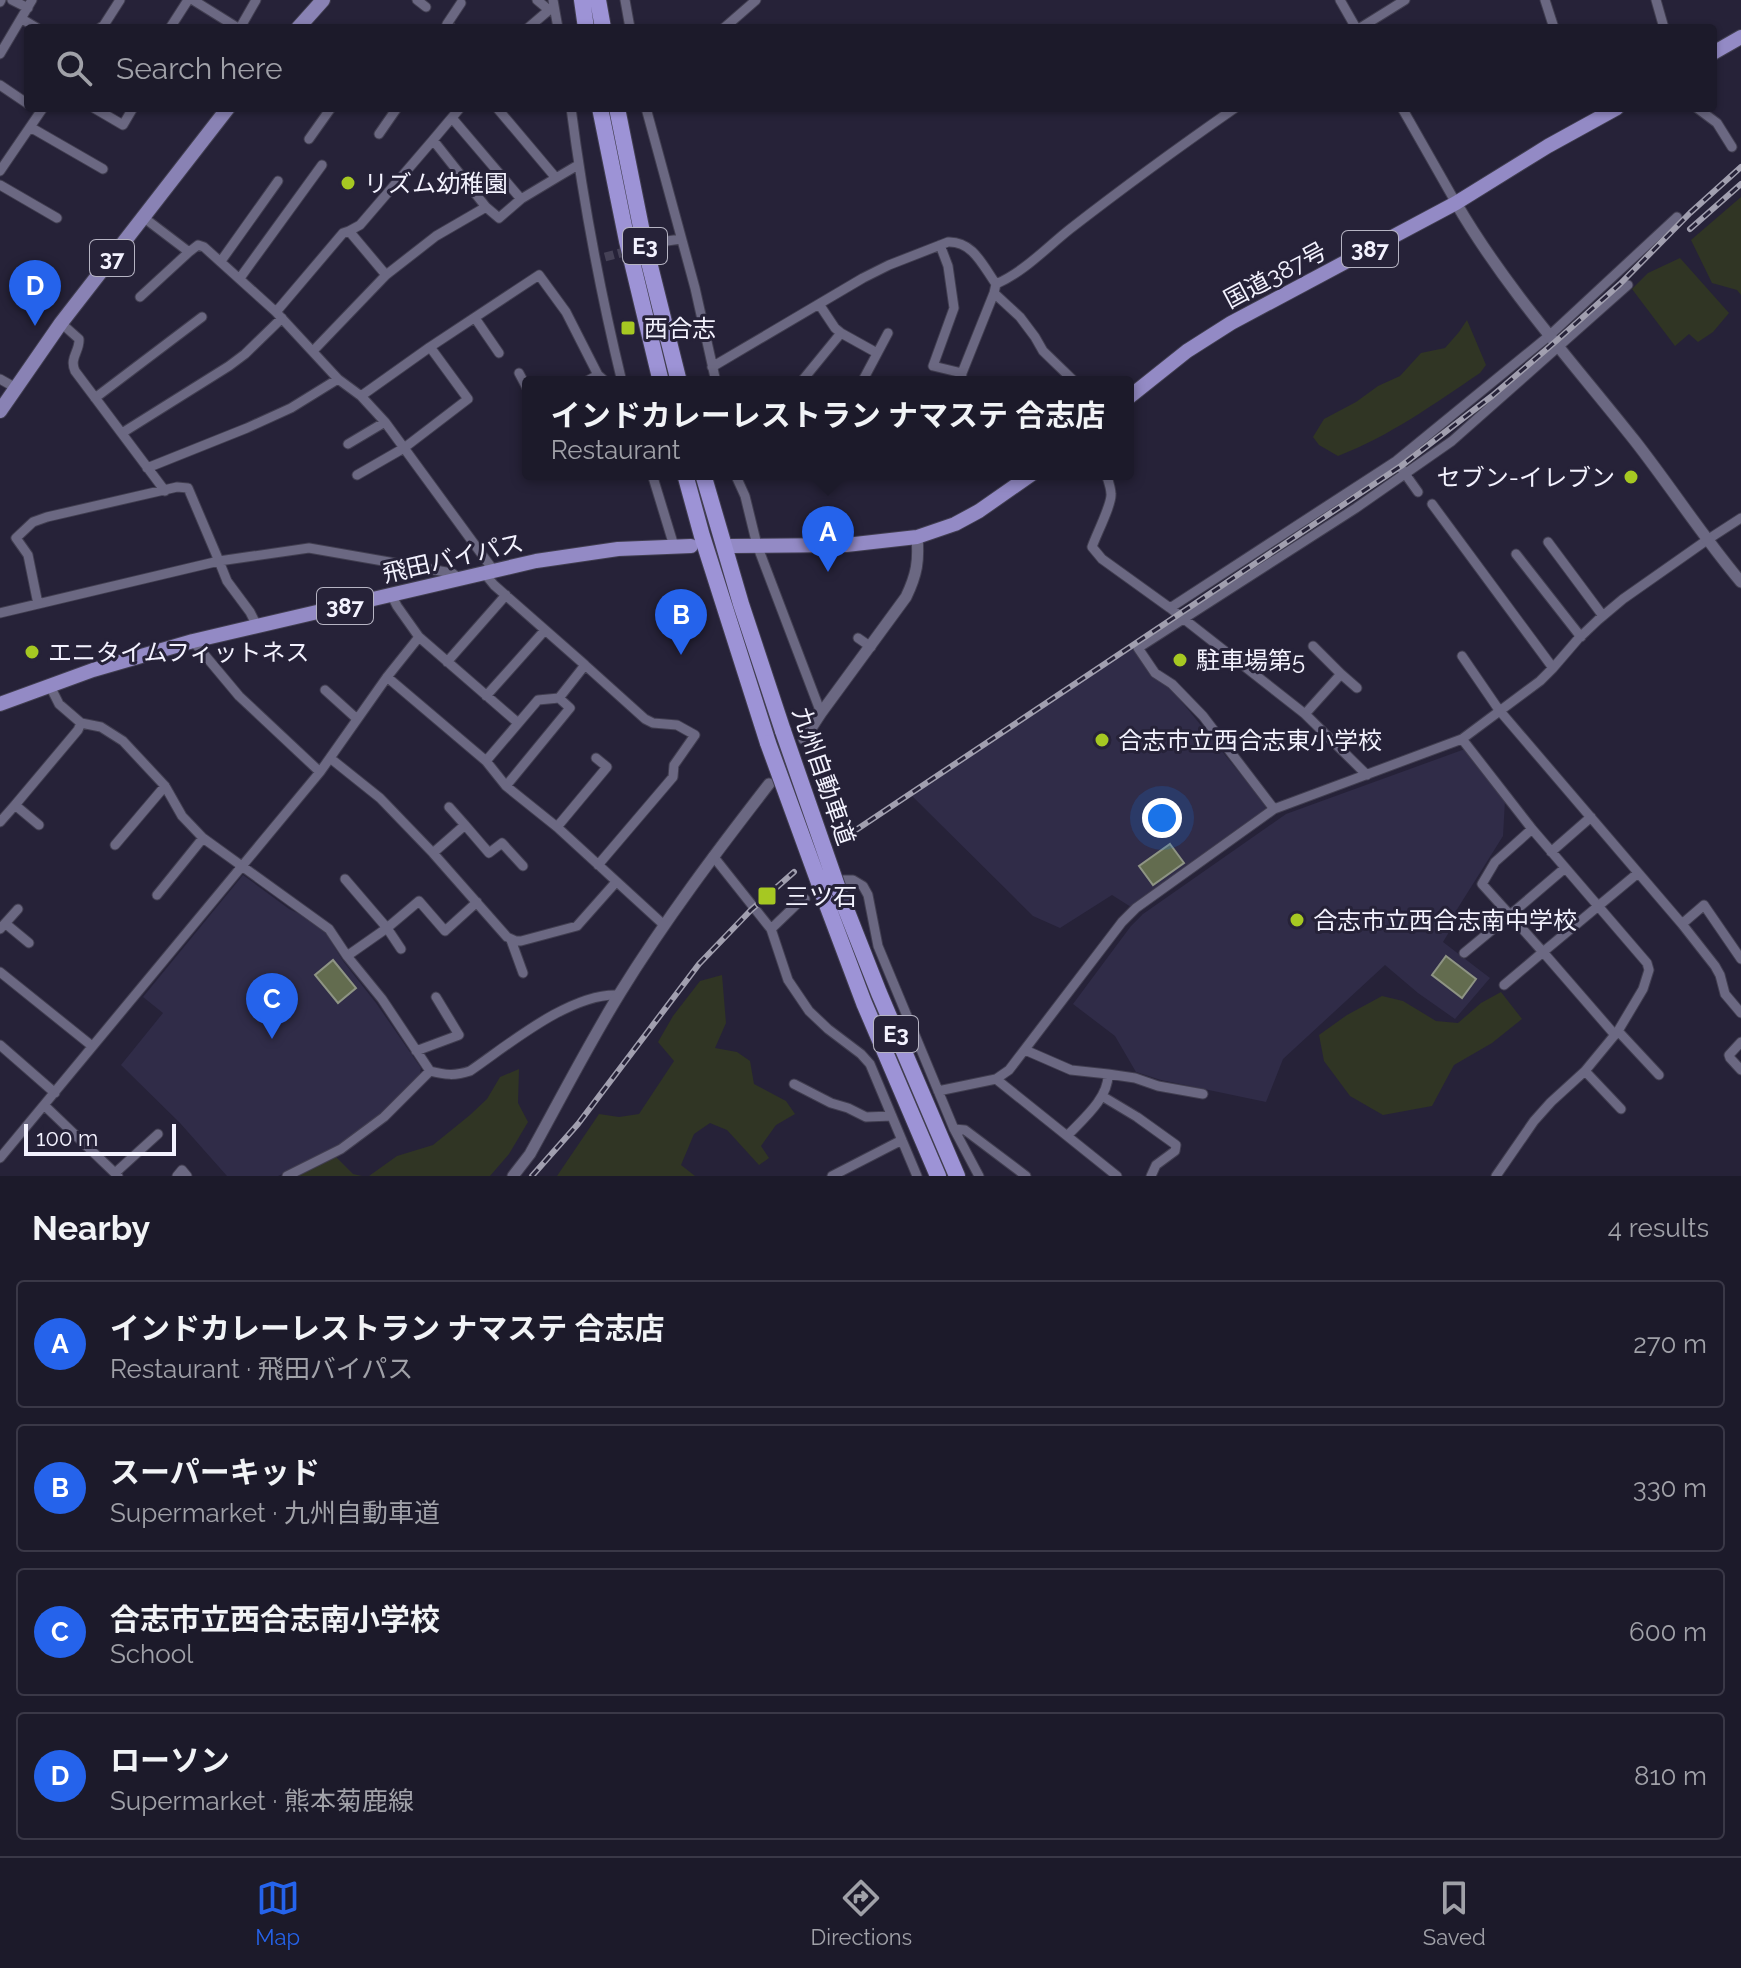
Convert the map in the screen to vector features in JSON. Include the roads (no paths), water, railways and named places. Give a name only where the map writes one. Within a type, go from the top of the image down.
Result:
[{"type":"highway","points":[[582,0],[585,24]]},
{"type":"highway","points":[[598,0],[602,24]]},
{"type":"highway","points":[[1717,51],[1741,37]]},
{"type":"highway","name":"E3","points":[[601,112],[660,376]]},
{"type":"highway","name":"E3","points":[[618,112],[644,242],[678,376]]},
{"type":"highway","name":"国道387号","points":[[1134,393],[1187,351],[1231,323],[1456,203],[1604,112]]},
{"type":"highway","name":"九州自動車道","points":[[687,480],[768,743],[836,890],[957,1176]]},
{"type":"highway","name":"九州自動車道","points":[[705,480],[741,604],[836,890],[864,1003],[938,1176]]},
{"type":"highway","points":[[731,546],[846,545],[917,537],[955,524],[1023,480]]},
{"type":"highway","name":"飛田バイパス","points":[[0,704],[93,670],[193,641],[461,579],[575,554],[691,546]]},
{"type":"main road","points":[[302,24],[323,0]]},
{"type":"main road","name":"37","points":[[0,411],[61,323],[225,112]]},
{"type":"street","points":[[0,54],[30,4],[12,0]]},
{"type":"street","points":[[105,24],[120,0]]},
{"type":"street","points":[[173,24],[190,0],[205,3],[234,24]]},
{"type":"street","points":[[241,24],[256,0]]},
{"type":"street","points":[[417,0],[426,7]]},
{"type":"street","points":[[533,24],[552,7],[537,0]]},
{"type":"street","points":[[625,0],[629,24]]},
{"type":"street","points":[[729,24],[756,0]]},
{"type":"street","points":[[1340,0],[1355,24]]},
{"type":"street","points":[[1365,24],[1405,0]]},
{"type":"street","points":[[1545,0],[1553,24]]},
{"type":"street","points":[[1656,0],[1663,24]]},
{"type":"street","points":[[447,24],[461,3]]},
{"type":"street","points":[[22,19],[30,24]]},
{"type":"street","points":[[0,85],[24,101]]},
{"type":"street","points":[[2,166],[38,112]]},
{"type":"street","points":[[101,112],[123,125],[131,112]]},
{"type":"street","points":[[309,139],[328,112]]},
{"type":"street","points":[[379,134],[394,112]]},
{"type":"street","points":[[122,433],[229,366],[279,315],[343,233],[360,225],[453,112]]},
{"type":"street","points":[[455,112],[521,199]]},
{"type":"street","points":[[500,112],[556,178]]},
{"type":"street","points":[[571,112],[578,165],[621,376]]},
{"type":"street","points":[[647,112],[695,288],[714,376]]},
{"type":"street","points":[[963,376],[995,288],[1167,155],[1229,112]]},
{"type":"street","points":[[1404,112],[1477,240],[1741,582]]},
{"type":"street","points":[[1702,112],[1717,123],[1732,147]]},
{"type":"street","points":[[30,127],[103,169]]},
{"type":"street","points":[[433,140],[486,207],[499,218],[521,199],[578,165]]},
{"type":"street","points":[[240,278],[322,165]]},
{"type":"street","points":[[221,261],[278,181]]},
{"type":"street","points":[[0,185],[57,218]]},
{"type":"street","points":[[313,351],[386,275],[436,236],[486,207]]},
{"type":"street","points":[[143,217],[189,252]]},
{"type":"street","points":[[1170,608],[1396,461],[1550,335],[1677,217]]},
{"type":"street","points":[[349,231],[386,275]]},
{"type":"street","points":[[667,241],[681,239]]},
{"type":"street","points":[[712,367],[889,265],[948,242],[958,242],[971,249],[995,288],[1043,351],[1069,376]]},
{"type":"street","points":[[140,297],[189,252],[198,245],[204,247],[279,315],[338,379],[361,396],[385,422],[506,595],[645,719],[653,723],[677,725],[695,735],[674,765],[673,777],[598,865]]},
{"type":"street","points":[[940,245],[948,266],[954,308],[933,366],[955,376]]},
{"type":"street","points":[[361,396],[539,275],[566,312],[600,376]]},
{"type":"street","points":[[1274,809],[1203,716],[1172,684],[1155,673],[1138,648],[1452,441],[1628,285]]},
{"type":"street","points":[[819,304],[835,328],[877,353]]},
{"type":"street","points":[[95,398],[202,317]]},
{"type":"street","points":[[475,318],[499,353]]},
{"type":"street","points":[[61,323],[79,339],[73,367],[165,491]]},
{"type":"street","points":[[806,376],[841,333]]},
{"type":"street","points":[[865,376],[888,333]]},
{"type":"street","points":[[357,475],[404,448],[468,399],[430,347]]},
{"type":"street","points":[[519,373],[522,379]]},
{"type":"street","points":[[0,379],[16,388]]},
{"type":"street","points":[[147,468],[291,408],[338,379]]},
{"type":"street","points":[[348,444],[385,422]]},
{"type":"street","points":[[1396,461],[1418,492]]},
{"type":"street","points":[[654,480],[674,546]]},
{"type":"street","points":[[738,480],[745,496],[757,545],[821,713]]},
{"type":"street","points":[[1107,480],[1110,502],[1092,547],[1102,559],[1305,714],[1367,775]]},
{"type":"street","points":[[38,604],[28,555],[16,538],[33,522],[177,487],[188,488],[227,581],[257,626]]},
{"type":"street","points":[[1432,504],[1553,668]]},
{"type":"street","points":[[938,1091],[996,1079],[1009,1070],[1136,908],[1274,809],[1462,739],[1540,681],[1581,637],[1623,599],[1741,518]]},
{"type":"street","points":[[804,739],[906,597],[919,559],[917,537]]},
{"type":"street","points":[[1548,542],[1603,616]]},
{"type":"street","points":[[0,613],[219,561],[309,548],[452,573],[461,579]]},
{"type":"street","points":[[1516,554],[1581,637]]},
{"type":"street","points":[[447,662],[506,595]]},
{"type":"street","points":[[392,596],[419,637],[518,723]]},
{"type":"street","points":[[486,696],[545,630]]},
{"type":"street","points":[[0,1158],[320,772],[419,637]]},
{"type":"street","points":[[858,638],[871,647]]},
{"type":"street","points":[[193,641],[239,696],[320,772]]},
{"type":"street","points":[[1313,646],[1357,688]]},
{"type":"street","points":[[1462,656],[1499,710],[1718,970],[1725,994],[1741,1013]]},
{"type":"street","points":[[486,761],[538,700],[559,698],[585,665]]},
{"type":"street","points":[[1305,714],[1341,674]]},
{"type":"street","points":[[387,677],[486,761],[506,786],[557,827],[664,925]]},
{"type":"street","points":[[50,686],[59,704],[81,723],[101,727],[123,741],[165,786],[182,816],[203,838],[329,929],[382,999],[430,1071],[456,1075],[470,1071],[546,1018],[569,1006],[610,994],[619,995]]},
{"type":"street","points":[[325,690],[357,719]]},
{"type":"street","points":[[506,786],[570,708],[559,698]]},
{"type":"street","points":[[0,822],[81,723]]},
{"type":"street","points":[[1462,739],[1532,829],[1647,963],[1649,970],[1643,989],[1617,1033],[1585,1071],[1534,1121],[1496,1176]]},
{"type":"street","points":[[330,758],[380,798],[477,902],[511,940],[523,973]]},
{"type":"street","points":[[557,827],[607,767],[596,758]]},
{"type":"street","points":[[513,1176],[530,1154],[619,995],[664,925],[769,784]]},
{"type":"street","points":[[115,845],[165,786]]},
{"type":"street","points":[[15,805],[39,825]]},
{"type":"street","points":[[449,807],[489,853],[502,843],[523,866]]},
{"type":"street","points":[[1551,852],[1591,817]]},
{"type":"street","points":[[433,853],[465,825]]},
{"type":"street","points":[[1532,829],[1495,862],[1482,884],[1659,1075]]},
{"type":"street","points":[[157,895],[203,838]]},
{"type":"street","points":[[713,856],[770,927],[788,980],[809,1011],[870,1064],[917,1176]]},
{"type":"street","points":[[1464,953],[1565,868]]},
{"type":"street","points":[[1504,985],[1638,873]]},
{"type":"street","points":[[345,879],[401,949]]},
{"type":"street","points":[[836,890],[853,880],[863,886],[868,895],[878,946],[954,1129],[979,1176]]},
{"type":"street","points":[[511,940],[521,941],[577,926],[616,882]]},
{"type":"street","points":[[770,927],[805,899]]},
{"type":"street","points":[[347,956],[419,901],[445,931],[477,902]]},
{"type":"street","points":[[1682,924],[1704,905],[1741,959]]},
{"type":"street","points":[[18,909],[3,926],[29,943]]},
{"type":"street","points":[[2,979],[92,1046]]},
{"type":"street","points":[[416,1051],[459,1035],[436,997]]},
{"type":"street","points":[[1741,1042],[1729,1055],[1741,1070]]},
{"type":"street","points":[[0,1045],[55,1093]]},
{"type":"street","points":[[1025,1050],[1071,1070],[1135,1078],[1158,1086],[1203,1094]]},
{"type":"street","points":[[287,1176],[341,1149],[384,1117],[430,1071]]},
{"type":"street","points":[[1585,1071],[1621,1109]]},
{"type":"street","points":[[1067,1136],[1102,1096],[1108,1074]]},
{"type":"street","points":[[996,1079],[1117,1176]]},
{"type":"street","points":[[794,1084],[866,1117],[892,1116]]},
{"type":"street","points":[[1102,1096],[1176,1145],[1175,1151],[1156,1165],[1151,1176]]},
{"type":"street","points":[[45,1106],[117,1174],[158,1134]]},
{"type":"street","points":[[954,1129],[965,1130],[1026,1176]]},
{"type":"street","points":[[832,1176],[902,1140]]},
{"type":"street","points":[[177,1176],[182,1170],[187,1176]]},
{"type":"tunnel","points":[[605,257],[667,241]]},
{"type":"railway","points":[[838,842],[1401,466],[1492,396],[1555,342],[1741,167]]},
{"type":"railway","points":[[1690,229],[1741,184]]},
{"type":"railway","points":[[532,1176],[578,1124],[699,964],[751,910],[794,872]]},
{"type":"place","name":"リズム幼稚園","points":[[348,183]]},
{"type":"place","name":"ローソン","points":[[35,326]]},
{"type":"place","name":"西合志","points":[[628,328]]},
{"type":"place","name":"セブン-イレブン","points":[[1631,477]]},
{"type":"place","name":"インドカレーレストラン ナマステ 合志店","points":[[828,572]]},
{"type":"place","name":"エニタイムフィットネス","points":[[32,652]]},
{"type":"place","name":"スーパーキッド","points":[[681,655]]},
{"type":"place","name":"駐車場第5","points":[[1180,660]]},
{"type":"place","name":"合志市立西合志東小学校","points":[[1102,740]]},
{"type":"place","name":"三ツ石","points":[[767,896]]},
{"type":"place","name":"合志市立西合志南中学校","points":[[1297,920]]},
{"type":"place","name":"合志市立西合志南小学校","points":[[272,1039]]}]
